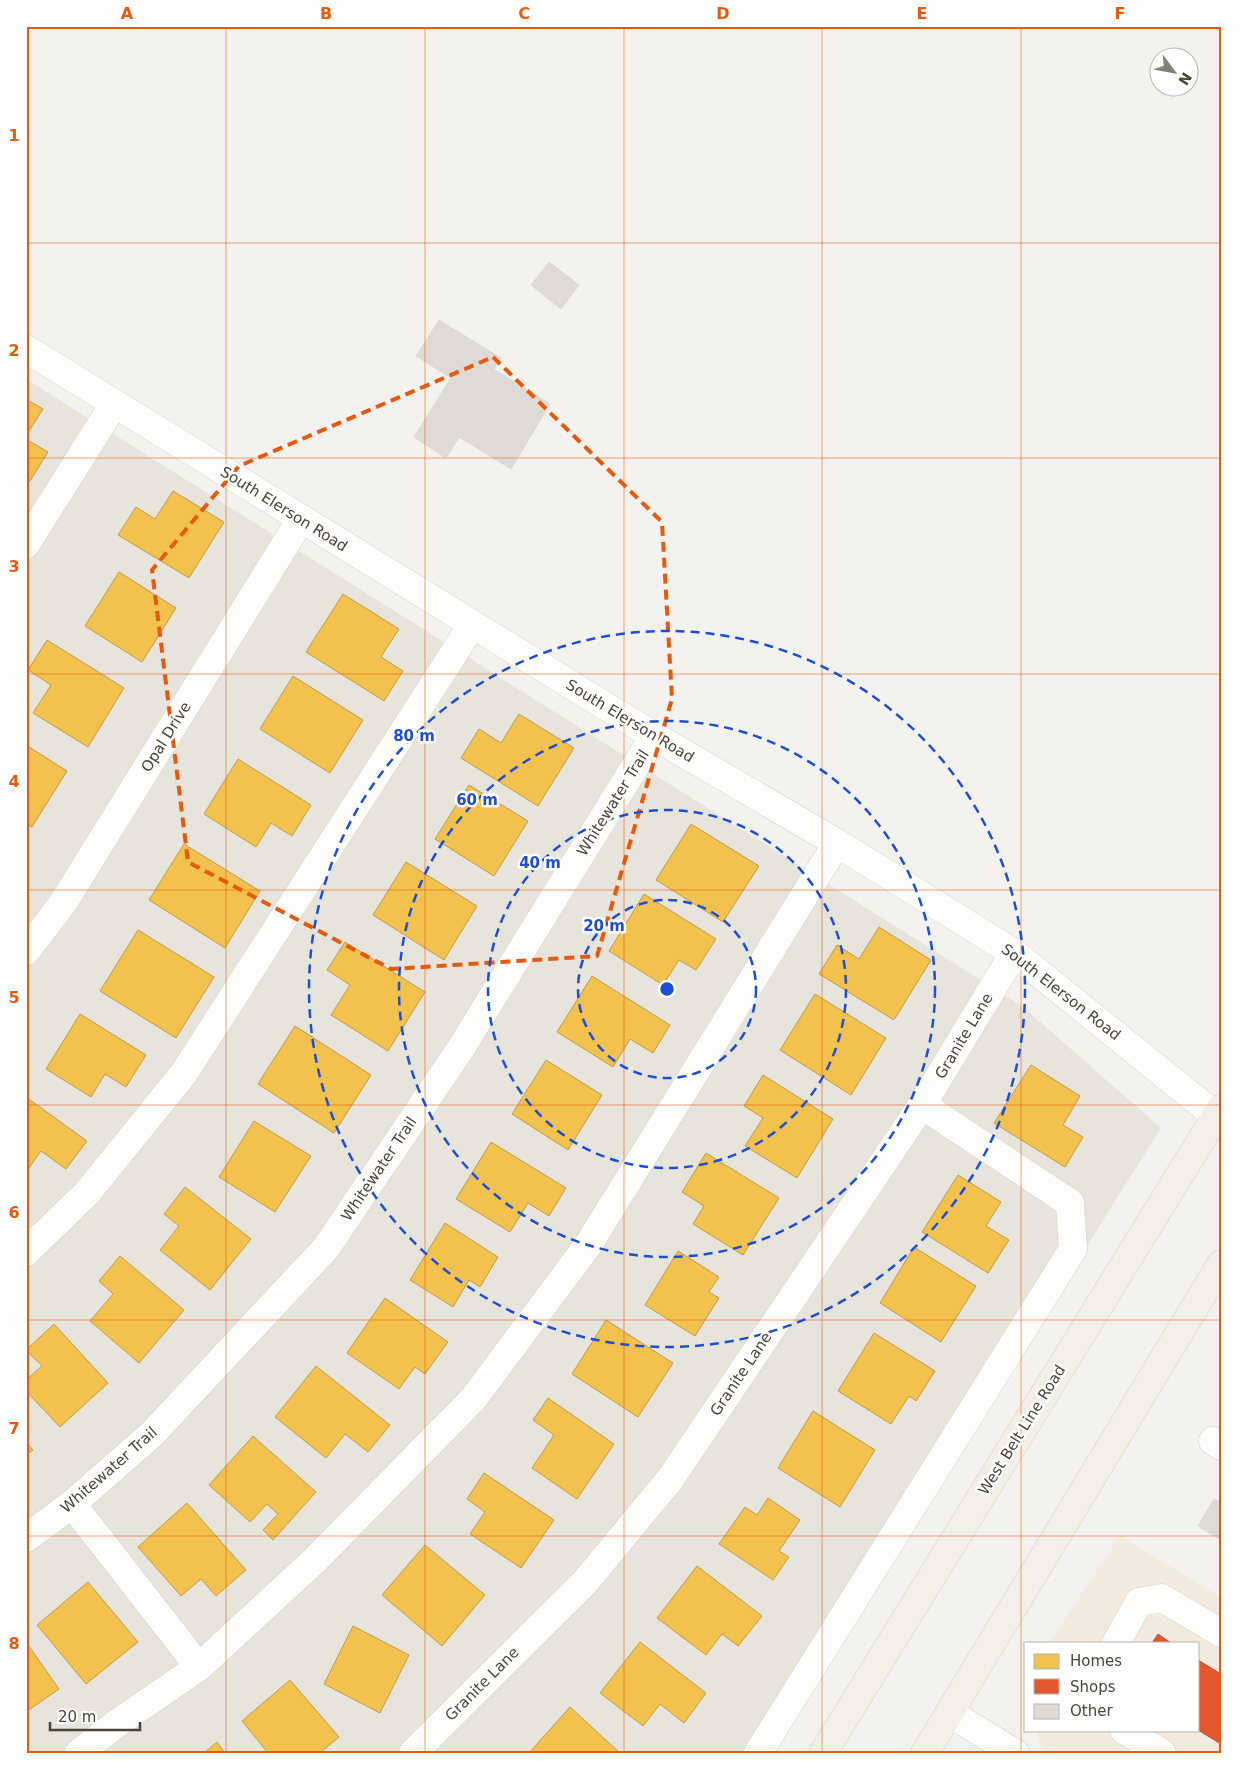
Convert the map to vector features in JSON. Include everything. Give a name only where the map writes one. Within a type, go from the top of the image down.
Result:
[{"type":"main road","name":"West Belt Line Road","points":[[823,1753],[1220,1116]]},
{"type":"main road","points":[[925,1753],[1221,1264]]},
{"type":"street","name":"South Elerson Road","points":[[26,349],[654,736],[837,843],[1014,953],[1220,1116]]},
{"type":"street","points":[[26,544],[114,404]]},
{"type":"street","name":"Opal Drive","points":[[26,951],[63,903],[301,519]]},
{"type":"street","points":[[26,1252],[88,1193],[184,1073],[472,624]]},
{"type":"street","name":"Whitewater Trail","points":[[26,1538],[72,1504],[152,1434],[326,1248],[461,1048],[654,736]]},
{"type":"street","points":[[79,1753],[116,1724],[199,1667],[315,1560],[474,1398],[588,1245],[837,843]]},
{"type":"street","name":"Granite Lane","points":[[413,1753],[586,1581],[671,1478],[922,1105],[1014,953]]},
{"type":"street","points":[[758,1753],[1073,1249],[1070,1203],[922,1105]]},
{"type":"street","points":[[72,1504],[199,1667]]},
{"type":"street","points":[[1117,1642],[1139,1602],[1162,1598],[1221,1633]]},
{"type":"street","points":[[948,1713],[1014,1753]]},
{"type":"street","points":[[1127,1732],[1162,1753]]},
{"type":"highlighted area","points":[[493,357],[662,522],[672,699],[597,956],[391,969],[188,862],[152,570],[239,466]]},
{"type":"shaded area","points":[[26,379],[1022,1006],[1161,1128],[769,1753],[26,1753]]},
{"type":"shaded area","points":[[1120,1536],[1221,1597],[1221,1753],[1054,1753],[1040,1744],[1037,1732],[1200,1732],[1200,1642],[1050,1642]]},
{"type":"building: Homes","points":[[26,399],[43,409],[26,436]]},
{"type":"building: Homes","points":[[26,439],[48,452],[30,481],[26,478]]},
{"type":"building: Homes","points":[[173,491],[224,522],[189,578],[118,535],[136,507],[155,519]]},
{"type":"building: Homes","points":[[119,572],[176,608],[142,662],[85,626]]},
{"type":"building: Homes","points":[[343,594],[399,629],[381,657],[403,671],[384,701],[306,652]]},
{"type":"building: Homes","points":[[47,640],[124,688],[88,747],[33,713],[51,685],[28,670]]},
{"type":"building: Homes","points":[[293,676],[363,720],[330,773],[260,729]]},
{"type":"building: Homes","points":[[519,714],[574,748],[538,806],[461,758],[479,729],[501,743]]},
{"type":"building: Homes","points":[[26,745],[67,771],[32,827],[26,824]]},
{"type":"building: Homes","points":[[238,759],[311,805],[292,836],[271,823],[256,847],[204,814]]},
{"type":"building: Homes","points":[[469,785],[528,821],[494,876],[435,839]]},
{"type":"building: Homes","points":[[691,824],[759,866],[723,922],[656,880]]},
{"type":"building: Homes","points":[[184,844],[260,891],[225,948],[149,900]]},
{"type":"building: Homes","points":[[406,862],[477,906],[444,960],[373,915]]},
{"type":"building: Homes","points":[[644,894],[716,939],[696,970],[679,960],[663,985],[609,951]]},
{"type":"building: Homes","points":[[879,927],[931,960],[894,1020],[819,974],[837,945],[859,959]]},
{"type":"building: Homes","points":[[138,930],[214,977],[176,1038],[100,991]]},
{"type":"building: Homes","points":[[345,942],[425,992],[388,1051],[331,1015],[350,985],[327,970]]},
{"type":"building: Homes","points":[[592,976],[670,1025],[653,1053],[630,1039],[613,1067],[557,1032]]},
{"type":"building: Homes","points":[[815,994],[886,1038],[851,1095],[780,1050]]},
{"type":"building: Homes","points":[[80,1014],[146,1055],[126,1087],[105,1074],[91,1097],[46,1069]]},
{"type":"building: Homes","points":[[295,1026],[371,1075],[334,1133],[258,1084]]},
{"type":"building: Homes","points":[[546,1060],[602,1095],[568,1150],[512,1114]]},
{"type":"building: Homes","points":[[1031,1065],[1080,1096],[1063,1125],[1083,1137],[1065,1167],[994,1123]]},
{"type":"building: Homes","points":[[763,1075],[833,1119],[797,1178],[745,1146],[763,1118],[744,1106]]},
{"type":"building: Homes","points":[[26,1097],[87,1141],[66,1169],[41,1151],[26,1172]]},
{"type":"building: Homes","points":[[254,1121],[311,1156],[275,1212],[219,1177]]},
{"type":"building: Homes","points":[[491,1142],[566,1188],[549,1216],[528,1203],[510,1232],[456,1199]]},
{"type":"building: Homes","points":[[706,1153],[779,1198],[743,1255],[693,1224],[704,1206],[682,1192]]},
{"type":"building: Homes","points":[[958,1175],[1001,1202],[986,1226],[1009,1240],[988,1273],[922,1232]]},
{"type":"building: Homes","points":[[185,1187],[251,1239],[210,1290],[160,1250],[179,1226],[164,1214]]},
{"type":"building: Homes","points":[[445,1223],[498,1257],[480,1287],[469,1280],[453,1307],[410,1280]]},
{"type":"building: Homes","points":[[914,1247],[976,1286],[941,1342],[880,1303]]},
{"type":"building: Homes","points":[[678,1251],[719,1277],[709,1292],[719,1298],[695,1336],[645,1305]]},
{"type":"building: Homes","points":[[120,1256],[184,1310],[139,1363],[90,1321],[113,1294],[99,1281]]},
{"type":"building: Homes","points":[[385,1298],[448,1342],[425,1374],[415,1367],[399,1389],[347,1353]]},
{"type":"building: Homes","points":[[606,1320],[673,1363],[638,1417],[572,1374]]},
{"type":"building: Homes","points":[[54,1324],[108,1383],[60,1427],[26,1391],[26,1380],[42,1366],[26,1350]]},
{"type":"building: Homes","points":[[874,1333],[935,1371],[916,1401],[909,1396],[891,1424],[838,1391]]},
{"type":"building: Homes","points":[[316,1366],[390,1425],[368,1452],[345,1434],[326,1458],[275,1417]]},
{"type":"building: Homes","points":[[548,1398],[614,1444],[577,1499],[532,1468],[554,1435],[533,1420]]},
{"type":"building: Homes","points":[[813,1411],[875,1450],[840,1507],[778,1468]]},
{"type":"building: Homes","points":[[253,1436],[316,1492],[273,1540],[263,1530],[278,1514],[267,1504],[250,1522],[209,1485]]},
{"type":"building: Homes","points":[[26,1442],[33,1450],[26,1455]]},
{"type":"building: Homes","points":[[484,1473],[554,1520],[521,1568],[470,1534],[485,1512],[467,1499]]},
{"type":"building: Homes","points":[[768,1498],[800,1520],[779,1551],[789,1557],[773,1580],[719,1544],[745,1507],[757,1515]]},
{"type":"building: Homes","points":[[187,1503],[246,1570],[216,1596],[201,1579],[181,1596],[138,1547]]},
{"type":"building: Homes","points":[[425,1545],[485,1595],[442,1646],[382,1595]]},
{"type":"building: Homes","points":[[697,1566],[762,1616],[738,1646],[722,1634],[706,1655],[657,1618]]},
{"type":"building: Homes","points":[[88,1582],[138,1642],[86,1684],[37,1625]]},
{"type":"building: Homes","points":[[353,1626],[409,1655],[380,1713],[324,1684]]},
{"type":"building: Homes","points":[[26,1642],[59,1689],[26,1712]]},
{"type":"building: Homes","points":[[640,1642],[706,1693],[684,1723],[660,1704],[643,1726],[600,1693]]},
{"type":"building: Homes","points":[[290,1680],[339,1737],[320,1753],[268,1753],[242,1721]]},
{"type":"building: Homes","points":[[570,1707],[620,1753],[529,1753]]},
{"type":"building: Homes","points":[[217,1742],[225,1753],[204,1753]]},
{"type":"building: Shops","points":[[1158,1634],[1170,1642],[1153,1642]]},
{"type":"building: Shops","points":[[1200,1661],[1221,1674],[1221,1744],[1200,1731]]},
{"type":"building: Other","points":[[549,262],[579,285],[561,309],[531,285]]},
{"type":"building: Other","points":[[439,320],[501,358],[494,369],[550,404],[511,469],[459,437],[446,458],[414,437],[451,378],[416,356]]},
{"type":"building: Other","points":[[1214,1499],[1221,1503],[1221,1540],[1198,1526]]}]
